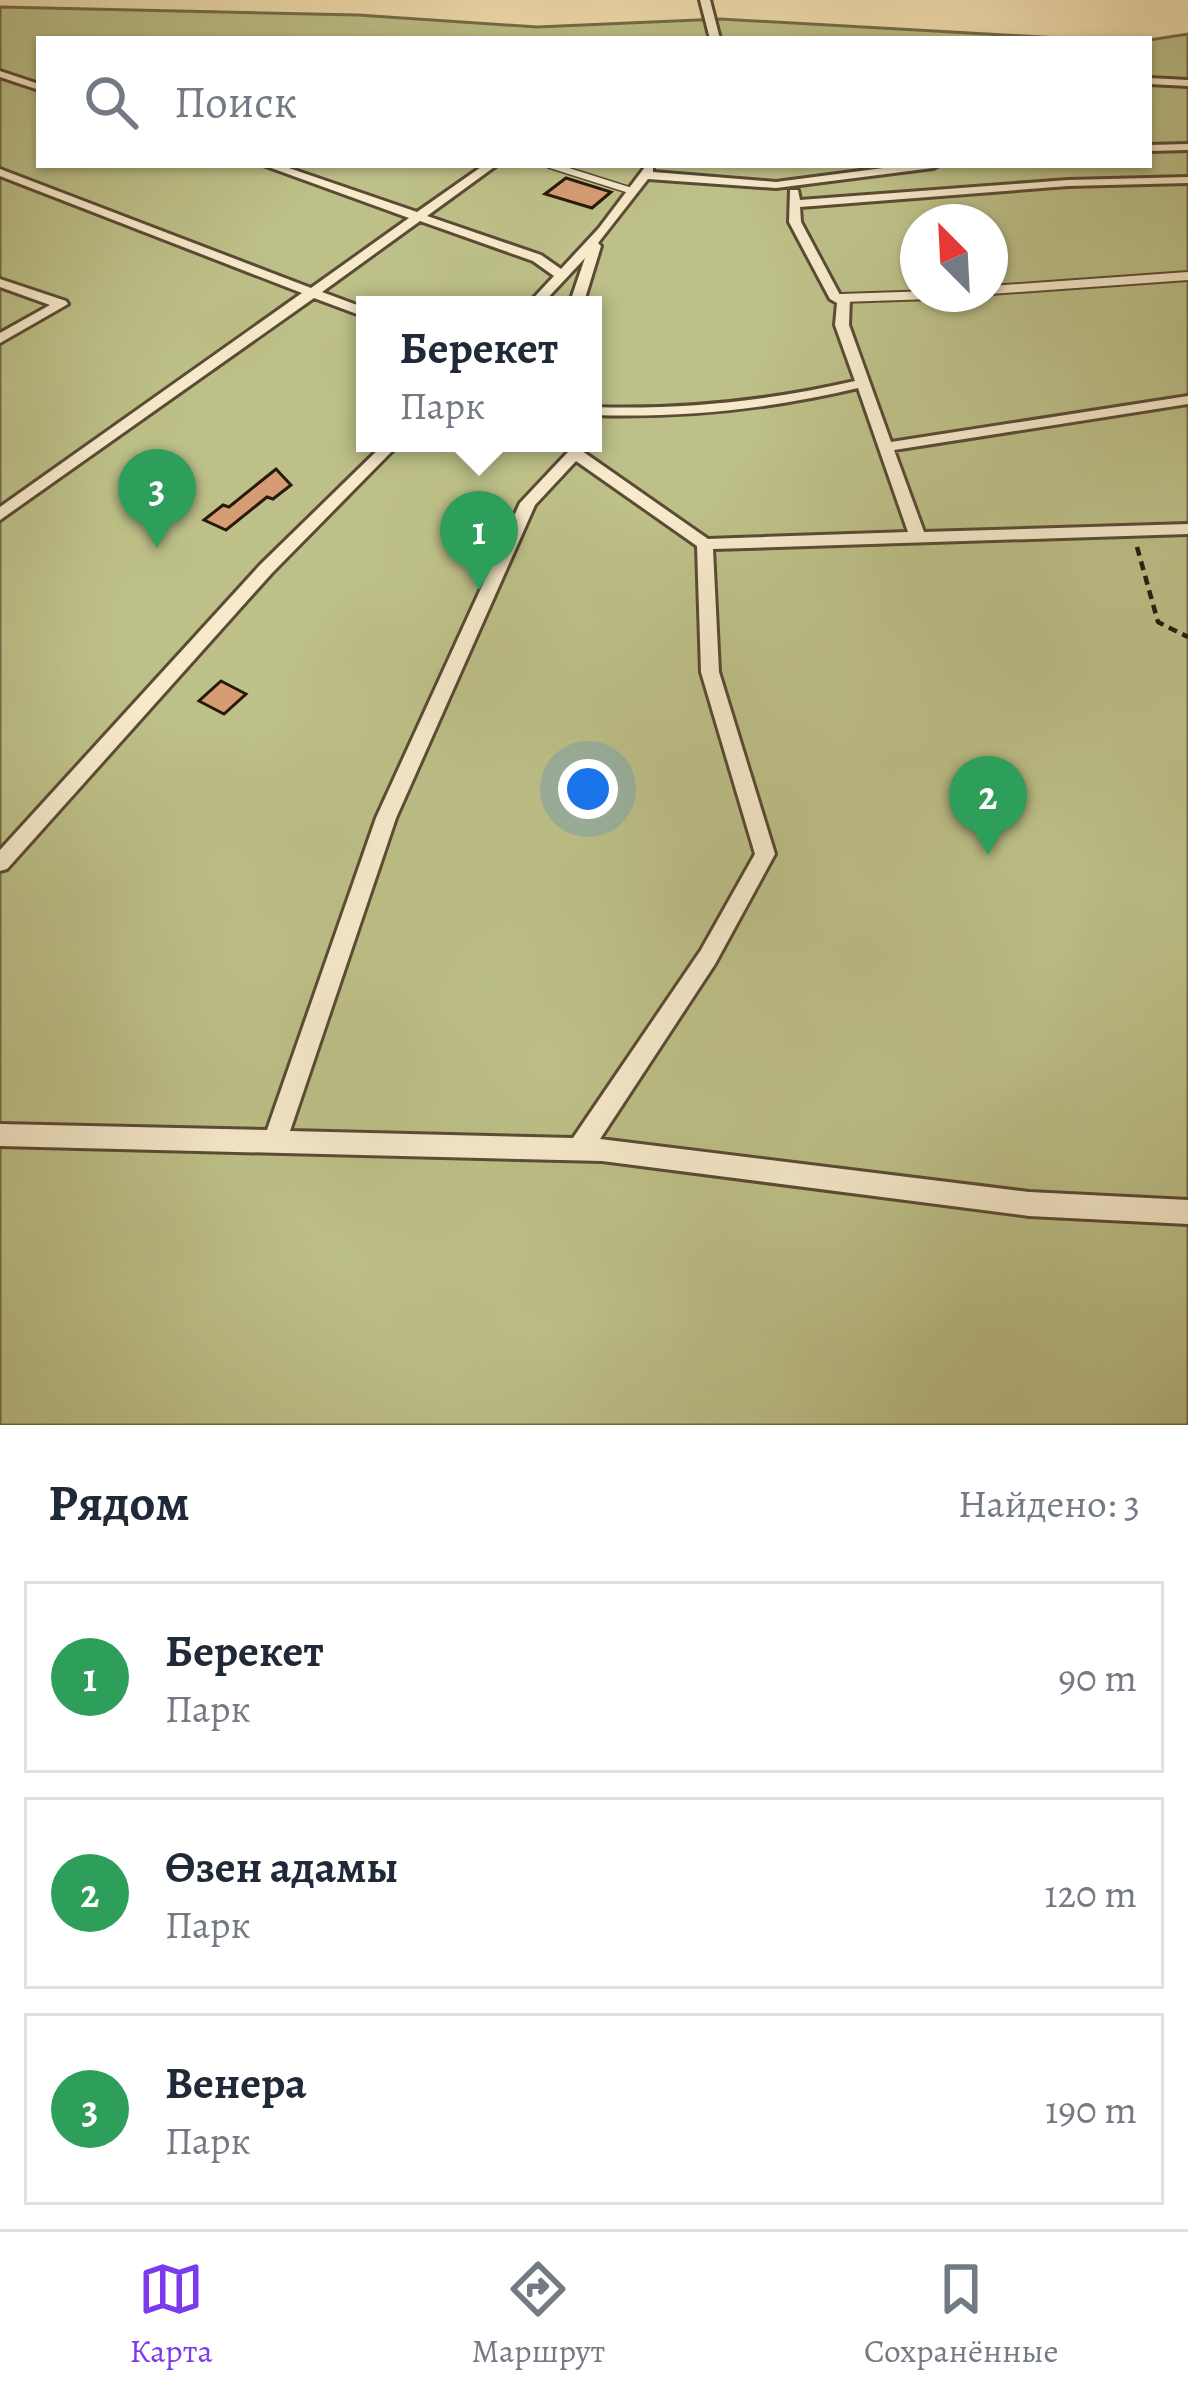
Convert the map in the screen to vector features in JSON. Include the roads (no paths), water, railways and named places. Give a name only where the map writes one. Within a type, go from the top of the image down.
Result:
[{"type":"street","points":[[705,0],[714,36]]},
{"type":"street","points":[[0,74],[36,86]]},
{"type":"street","points":[[1152,82],[1188,83]]},
{"type":"street","points":[[1152,148],[1188,147]]},
{"type":"street","points":[[278,168],[537,258],[563,276]]},
{"type":"street","points":[[0,514],[486,168]]},
{"type":"street","points":[[543,296],[599,236],[649,170],[788,184],[910,168]]},
{"type":"street","points":[[0,172],[356,310]]},
{"type":"street","points":[[794,204],[1068,183],[1188,180]]},
{"type":"street","points":[[788,184],[794,193],[795,222],[840,298],[842,325],[917,536]]},
{"type":"street","points":[[579,296],[599,236]]},
{"type":"street","points":[[0,283],[61,304],[0,339]]},
{"type":"street","points":[[602,411],[681,415],[778,404],[862,383]]},
{"type":"street","points":[[885,447],[1188,400]]},
{"type":"street","points":[[0,863],[266,568],[384,452]]},
{"type":"street","points":[[275,1142],[386,818],[528,503],[572,452]]},
{"type":"street","points":[[580,452],[705,544],[1188,529]]},
{"type":"street","points":[[578,1150],[708,957],[765,854],[710,672],[705,544]]},
{"type":"street","points":[[0,1135],[578,1150],[1028,1204],[1188,1212]]},
{"type":"lane","points":[[559,168],[632,191]]},
{"type":"lane","points":[[1008,289],[1188,276]]},
{"type":"lane","points":[[840,298],[900,296]]},
{"type":"place","name":"Венера","points":[[157,548]]},
{"type":"place","name":"Берекет","points":[[479,590]]},
{"type":"place","name":"Өзен адамы","points":[[988,855]]}]
